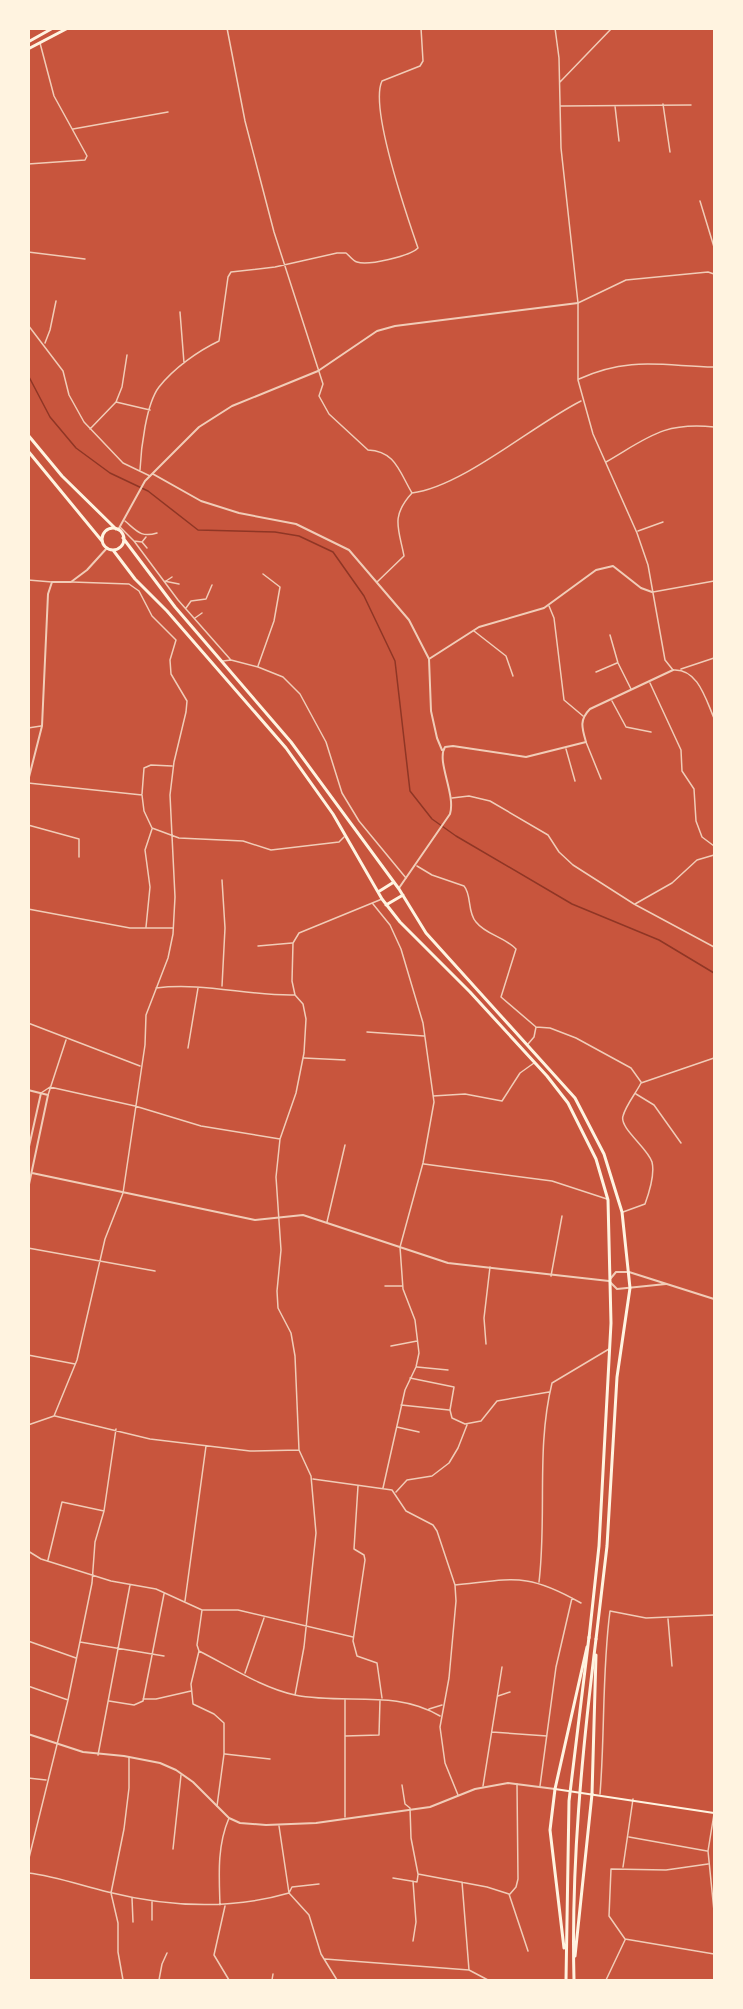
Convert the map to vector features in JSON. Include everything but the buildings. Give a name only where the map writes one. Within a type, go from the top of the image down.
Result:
[{"type":"highway","points":[[28,42],[53,28]]},
{"type":"highway","points":[[28,49],[68,28]]},
{"type":"highway","points":[[28,435],[63,476],[118,529],[175,607],[291,742],[399,888],[426,933],[575,1098],[604,1154],[622,1212],[630,1288],[616,1377],[607,1546],[578,1802],[573,1871],[574,1980]]},
{"type":"highway","points":[[28,451],[107,548],[113,550],[135,579],[167,611],[286,748],[346,835],[386,905],[535,1063],[568,1103],[596,1159],[608,1200],[610,1348],[599,1546],[569,1801],[566,1980]]},
{"type":"highway","points":[[102,541],[107,530],[118,529]]},
{"type":"highway","points":[[113,550],[121,546],[123,538]]},
{"type":"highway","points":[[378,892],[394,882]]},
{"type":"highway","points":[[386,905],[403,895]]},
{"type":"highway","points":[[566,1971],[550,1830],[555,1789],[589,1637]]},
{"type":"highway","points":[[574,1970],[592,1794],[596,1638]]},
{"type":"main road","points":[[555,1789],[714,1813]]},
{"type":"street","points":[[227,28],[245,121],[284,265],[323,384],[320,396],[329,414],[368,450],[382,450],[391,458],[412,493]]},
{"type":"street","points":[[140,470],[141,450],[150,410],[158,388],[197,353],[219,341],[228,277],[231,272],[284,265],[337,253],[346,253],[356,262],[366,263],[405,255],[418,248],[379,106],[382,81],[420,66],[423,61],[421,28]]},
{"type":"street","points":[[555,28],[560,82],[561,148],[578,303],[578,380],[582,401],[605,462],[637,532],[652,592],[665,660],[674,670]]},
{"type":"street","points":[[560,82],[612,28]]},
{"type":"street","points":[[28,164],[86,160],[87,156],[54,96],[40,43]]},
{"type":"street","points":[[663,104],[670,152]]},
{"type":"street","points":[[615,105],[619,141]]},
{"type":"street","points":[[560,106],[691,105]]},
{"type":"street","points":[[72,129],[168,112]]},
{"type":"street","points":[[700,201],[714,247]]},
{"type":"street","points":[[28,252],[85,259]]},
{"type":"street","points":[[231,660],[186,609],[134,541],[118,529],[145,481],[198,427],[217,414],[318,371],[376,331],[578,303],[626,280],[708,272],[714,274]]},
{"type":"street","points":[[44,344],[51,330],[56,301]]},
{"type":"street","points":[[180,312],[182,360],[185,364]]},
{"type":"street","points":[[28,325],[63,371],[69,394],[84,423],[123,463],[209,505],[296,524],[326,537],[349,550],[409,620],[429,659],[431,711],[453,803],[446,820],[417,866],[399,888]]},
{"type":"street","points":[[90,429],[116,402],[122,387],[126,355]]},
{"type":"street","points":[[578,380],[601,369],[621,365],[714,367]]},
{"type":"street","points":[[377,582],[404,556],[397,526],[403,503],[412,493],[429,491],[452,479],[501,450],[554,414],[582,401]]},
{"type":"street","points":[[116,402],[150,410]]},
{"type":"street","points":[[605,462],[671,427],[689,424],[714,427]]},
{"type":"street","points":[[124,520],[139,534],[147,536],[157,533]]},
{"type":"street","points":[[637,532],[663,522]]},
{"type":"street","points":[[142,542],[147,536]]},
{"type":"street","points":[[134,541],[142,542],[147,548]]},
{"type":"street","points":[[71,582],[87,570],[107,548]]},
{"type":"street","points":[[429,659],[473,631],[507,617],[526,614],[549,605],[596,570],[607,566],[613,566],[641,588],[652,592],[714,581]]},
{"type":"street","points":[[258,667],[274,621],[280,587],[263,574]]},
{"type":"street","points":[[164,581],[172,578]]},
{"type":"street","points":[[28,580],[129,584],[138,591],[152,616],[176,640],[170,660],[171,674],[187,701],[170,795],[175,897],[168,958],[146,1015],[123,1193],[105,1239],[76,1364],[54,1416]]},
{"type":"street","points":[[164,581],[179,584]]},
{"type":"street","points":[[52,582],[48,594],[42,726],[28,782],[142,795]]},
{"type":"street","points":[[186,609],[191,602],[206,598],[212,585]]},
{"type":"street","points":[[549,605],[554,618],[564,700],[583,716]]},
{"type":"street","points":[[195,619],[202,613]]},
{"type":"street","points":[[473,631],[506,656],[513,676]]},
{"type":"street","points":[[610,635],[618,663],[631,688]]},
{"type":"street","points":[[601,779],[586,742],[581,724],[583,716],[631,688],[674,670],[714,658]]},
{"type":"street","points":[[223,661],[231,660],[258,667],[283,677],[300,694],[318,732],[326,742],[342,793],[359,821],[406,879]]},
{"type":"street","points":[[596,672],[618,663]]},
{"type":"street","points":[[680,670],[693,676],[714,718]]},
{"type":"street","points":[[649,682],[681,750],[682,771],[694,789],[696,821],[702,837],[714,846]]},
{"type":"street","points":[[610,699],[626,727],[651,732]]},
{"type":"street","points":[[28,728],[42,726]]},
{"type":"street","points":[[442,750],[453,746],[526,757],[566,749],[586,742]]},
{"type":"street","points":[[566,749],[575,781]]},
{"type":"street","points":[[174,766],[151,765],[144,768],[142,795],[144,812],[152,828],[179,838],[243,841],[271,850],[339,842],[346,835]]},
{"type":"street","points":[[452,798],[483,797],[540,829],[573,866],[634,904],[714,947]]},
{"type":"street","points":[[28,825],[79,839],[79,857]]},
{"type":"street","points":[[146,929],[150,887],[146,850],[152,828]]},
{"type":"street","points":[[634,904],[672,883],[697,860],[714,855]]},
{"type":"street","points":[[417,866],[432,875],[464,886],[474,920],[516,949],[517,953],[500,992],[501,997],[536,1027],[550,1028],[576,1038],[631,1068],[641,1083]]},
{"type":"street","points":[[222,880],[225,928],[222,987]]},
{"type":"street","points":[[296,1695],[316,1533],[312,1479],[299,1450],[296,1356],[291,1333],[279,1308],[277,1291],[281,1250],[276,1178],[280,1139],[303,1058],[306,1019],[303,1004],[295,995],[292,981],[293,943],[299,933],[382,899]]},
{"type":"street","points":[[373,904],[390,925],[401,949],[425,1036],[433,1096],[423,1163],[400,1247],[403,1287],[415,1320],[418,1341],[416,1366],[401,1405],[383,1488]]},
{"type":"street","points":[[28,909],[146,929],[173,928]]},
{"type":"street","points":[[258,946],[293,943]]},
{"type":"street","points":[[156,988],[222,987],[275,995],[295,995]]},
{"type":"street","points":[[188,1048],[199,988]]},
{"type":"street","points":[[28,1023],[141,1066]]},
{"type":"street","points":[[528,1044],[534,1037],[536,1027]]},
{"type":"street","points":[[366,1032],[425,1036]]},
{"type":"street","points":[[28,1189],[48,1095],[67,1039]]},
{"type":"street","points":[[303,1058],[345,1060]]},
{"type":"street","points":[[622,1212],[645,1204],[652,1168],[646,1151],[623,1125],[622,1117],[641,1083],[714,1058]]},
{"type":"street","points":[[433,1096],[465,1094],[502,1101],[520,1073],[535,1063]]},
{"type":"street","points":[[28,1151],[41,1093],[50,1088],[135,1106],[201,1126],[280,1139]]},
{"type":"street","points":[[28,1090],[48,1095]]},
{"type":"street","points":[[636,1094],[654,1105],[681,1143]]},
{"type":"street","points":[[327,1223],[345,1145]]},
{"type":"street","points":[[423,1163],[552,1181],[608,1200]]},
{"type":"street","points":[[32,1173],[245,1218],[303,1215],[448,1263],[609,1281],[617,1289],[666,1284]]},
{"type":"street","points":[[551,1276],[562,1216]]},
{"type":"street","points":[[28,1248],[155,1271]]},
{"type":"street","points":[[486,1344],[484,1318],[490,1267]]},
{"type":"street","points":[[609,1281],[616,1272],[628,1272],[714,1299]]},
{"type":"street","points":[[385,1286],[403,1287]]},
{"type":"street","points":[[391,1346],[418,1341]]},
{"type":"street","points":[[539,1582],[541,1490],[552,1383],[610,1348]]},
{"type":"street","points":[[28,1355],[76,1364]]},
{"type":"street","points":[[416,1366],[448,1370]]},
{"type":"street","points":[[410,1378],[454,1387],[450,1410],[456,1422],[468,1424],[481,1421],[497,1401],[550,1391]]},
{"type":"street","points":[[401,1405],[450,1410]]},
{"type":"street","points":[[28,1425],[54,1416],[116,1429],[150,1439],[250,1451],[299,1450]]},
{"type":"street","points":[[395,1493],[407,1480],[432,1476],[449,1463],[468,1424]]},
{"type":"street","points":[[396,1426],[419,1432]]},
{"type":"street","points":[[28,1862],[47,1780],[59,1744],[92,1583],[95,1542],[104,1511],[116,1429]]},
{"type":"street","points":[[184,1602],[207,1445]]},
{"type":"street","points":[[312,1479],[383,1488],[395,1493],[406,1511],[433,1525],[437,1531],[454,1585],[456,1601],[449,1678],[441,1717],[445,1763],[459,1796]]},
{"type":"street","points":[[344,1736],[380,1735],[381,1699],[377,1663],[357,1656],[354,1651],[353,1637],[365,1560],[364,1555],[354,1550],[358,1486]]},
{"type":"street","points":[[48,1561],[62,1502],[104,1511]]},
{"type":"street","points":[[28,1551],[48,1561],[91,1575],[156,1589],[202,1610],[238,1610],[353,1637]]},
{"type":"street","points":[[454,1585],[518,1578],[539,1582],[581,1603]]},
{"type":"street","points":[[98,1755],[130,1584]]},
{"type":"street","points":[[143,1700],[164,1594]]},
{"type":"street","points":[[540,1787],[556,1667],[572,1598]]},
{"type":"street","points":[[202,1610],[197,1646],[199,1651],[191,1684],[196,1707],[222,1719],[224,1754],[217,1807]]},
{"type":"street","points":[[600,1795],[605,1735],[606,1638],[610,1611],[646,1618],[714,1615]]},
{"type":"street","points":[[245,1674],[265,1617]]},
{"type":"street","points":[[668,1618],[672,1666]]},
{"type":"street","points":[[28,1641],[76,1658]]},
{"type":"street","points":[[80,1642],[164,1656]]},
{"type":"street","points":[[199,1651],[245,1674],[296,1695],[414,1703],[441,1717]]},
{"type":"street","points":[[483,1787],[502,1667]]},
{"type":"street","points":[[28,1686],[68,1700]]},
{"type":"street","points":[[108,1701],[134,1705],[143,1700],[192,1691]]},
{"type":"street","points":[[497,1696],[510,1692]]},
{"type":"street","points":[[345,1700],[345,1818]]},
{"type":"street","points":[[428,1709],[442,1704]]},
{"type":"street","points":[[491,1732],[548,1736]]},
{"type":"street","points":[[28,1734],[98,1755],[129,1757],[160,1763],[182,1774],[229,1818],[240,1823],[279,1825],[430,1807],[483,1787],[517,1784],[555,1789]]},
{"type":"street","points":[[224,1754],[270,1759]]},
{"type":"street","points":[[123,1980],[118,1952],[118,1923],[111,1893],[125,1819],[129,1757]]},
{"type":"street","points":[[173,1849],[182,1774]]},
{"type":"street","points":[[28,1778],[47,1780]]},
{"type":"street","points":[[509,1894],[516,1887],[518,1879],[517,1784]]},
{"type":"street","points":[[393,1878],[417,1882],[418,1874],[411,1838],[410,1809],[405,1804],[402,1785]]},
{"type":"street","points":[[623,1868],[633,1799]]},
{"type":"street","points":[[714,1813],[708,1851],[714,1911]]},
{"type":"street","points":[[220,1905],[218,1859],[221,1838],[229,1818]]},
{"type":"street","points":[[279,1825],[289,1893],[309,1915],[324,1959],[337,1980]]},
{"type":"street","points":[[629,1837],[708,1851]]},
{"type":"street","points":[[708,1864],[666,1870],[611,1869],[609,1873],[609,1916],[625,1939],[714,1954]]},
{"type":"street","points":[[28,1873],[153,1901],[220,1905],[262,1901],[289,1893],[292,1887],[319,1884]]},
{"type":"street","points":[[418,1874],[462,1881],[509,1894]]},
{"type":"street","points":[[413,1881],[416,1922],[413,1941]]},
{"type":"street","points":[[462,1881],[469,1970]]},
{"type":"street","points":[[509,1894],[528,1951]]},
{"type":"street","points":[[132,1897],[133,1922]]},
{"type":"street","points":[[152,1920],[153,1901]]},
{"type":"street","points":[[225,1905],[214,1955],[229,1980]]},
{"type":"street","points":[[606,1980],[625,1939]]},
{"type":"street","points":[[159,1980],[167,1953]]},
{"type":"street","points":[[324,1959],[469,1970],[488,1980]]},
{"type":"street","points":[[272,1980],[273,1974]]},
{"type":"waterway","points":[[28,375],[50,417],[76,448],[110,473],[148,491],[198,530],[275,532],[299,536],[333,552],[364,596],[395,661],[410,791],[432,819],[456,836],[572,904],[659,940],[714,973]]}]
